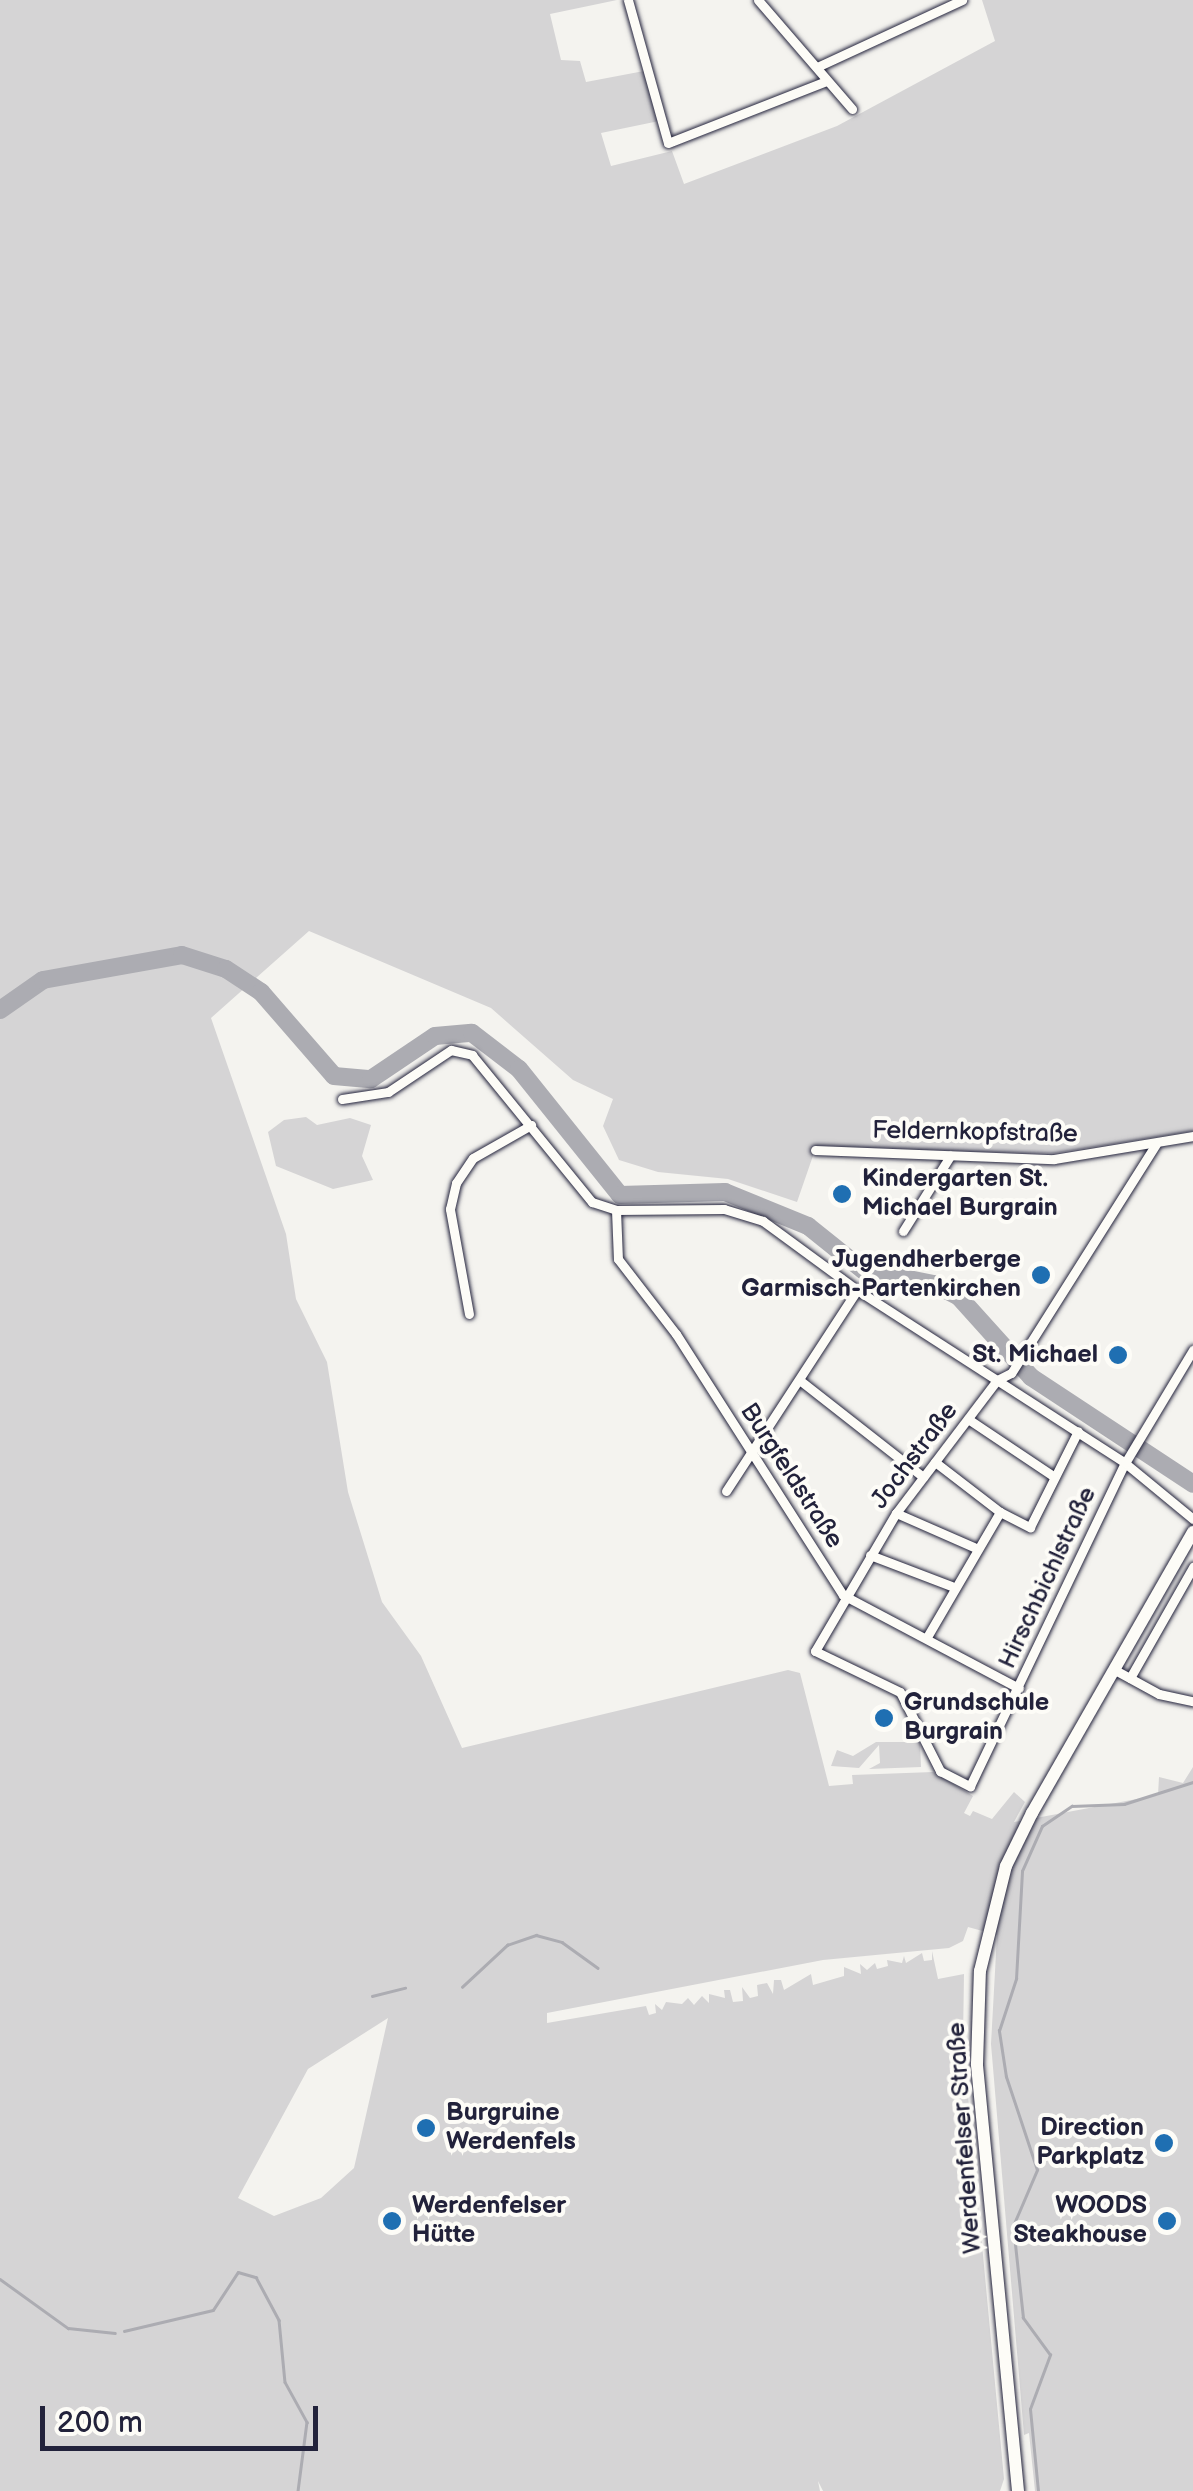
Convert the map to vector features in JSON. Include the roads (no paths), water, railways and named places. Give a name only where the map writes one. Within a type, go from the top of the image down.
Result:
[{"type":"street","points":[[628,0],[668,143],[826,81]]},
{"type":"street","points":[[758,0],[852,109]]},
{"type":"street","points":[[817,67],[962,0]]},
{"type":"street","points":[[342,1099],[388,1092],[436,1057],[460,1050],[491,1072],[582,1193],[616,1210],[694,1206],[744,1214],[796,1241],[857,1290],[1126,1463],[1193,1519]]},
{"type":"street","points":[[469,1314],[450,1208],[455,1186],[473,1158],[531,1125]]},
{"type":"street","name":"Feldernkopfstraße","points":[[815,1150],[1054,1159],[1193,1136]]},
{"type":"street","name":"Jochstraße","points":[[815,1650],[843,1595],[896,1513],[997,1380],[1010,1373],[1156,1144]]},
{"type":"street","points":[[903,1231],[950,1156]]},
{"type":"street","name":"Burgfeldstraße","points":[[616,1210],[618,1258],[843,1595]]},
{"type":"street","points":[[726,1491],[802,1382],[857,1290]]},
{"type":"street","name":"Hirschbichlstraße","points":[[815,1650],[900,1692],[940,1771],[970,1786],[1126,1463],[1193,1350]]},
{"type":"street","points":[[802,1382],[923,1478]]},
{"type":"street","points":[[968,1418],[1052,1476]]},
{"type":"street","points":[[935,1462],[1000,1512],[1030,1526],[1052,1476],[1078,1432]]},
{"type":"street","points":[[926,1637],[974,1547],[1000,1512]]},
{"type":"street","points":[[896,1513],[974,1547]]},
{"type":"street","name":"Werdenfelser Straße","points":[[1018,2491],[977,2064],[980,1971],[1006,1866],[1193,1532]]},
{"type":"street","points":[[870,1554],[951,1586]]},
{"type":"street","points":[[1130,1678],[1193,1567]]},
{"type":"street","points":[[843,1595],[1019,1688]]},
{"type":"street","points":[[1115,1670],[1159,1694],[1193,1701]]},
{"type":"waterway","points":[[0,1010],[43,980],[182,955],[226,969],[261,992],[334,1076],[371,1079],[435,1036],[472,1033],[519,1069],[620,1195],[725,1192],[808,1226],[863,1270],[934,1284],[959,1297],[1031,1377],[1193,1484]]},
{"type":"waterway","points":[[1038,2491],[1030,2409],[1050,2355],[1023,2318],[1013,2226],[1037,2170],[1006,2077],[999,2031],[1016,1979],[1022,1871],[1042,1826],[1072,1806],[1124,1804],[1193,1782]]},
{"type":"waterway","points":[[462,1987],[507,1945],[536,1935],[562,1942],[598,1968]]},
{"type":"waterway","points":[[372,1996],[405,1988]]},
{"type":"waterway","points":[[124,2331],[213,2310],[238,2272],[256,2277],[279,2320],[285,2382],[307,2422],[298,2491]]},
{"type":"waterway","points":[[0,2279],[68,2328],[115,2333]]},
{"type":"place","name":"Kindergarten St. Michael Burgrain","points":[[842,1194]]},
{"type":"place","name":"Jugendherberge Garmisch-Partenkirchen","points":[[1041,1275]]},
{"type":"place","name":"St. Michael","points":[[1118,1355]]},
{"type":"place","name":"Grundschule Burgrain","points":[[884,1718]]},
{"type":"place","name":"Burgruine Werdenfels","points":[[426,2128]]},
{"type":"place","name":"Direction Parkplatz","points":[[1164,2143]]},
{"type":"place","name":"Werdenfelser Hütte","points":[[392,2221]]},
{"type":"place","name":"WOODS Steakhouse","points":[[1167,2221]]}]
